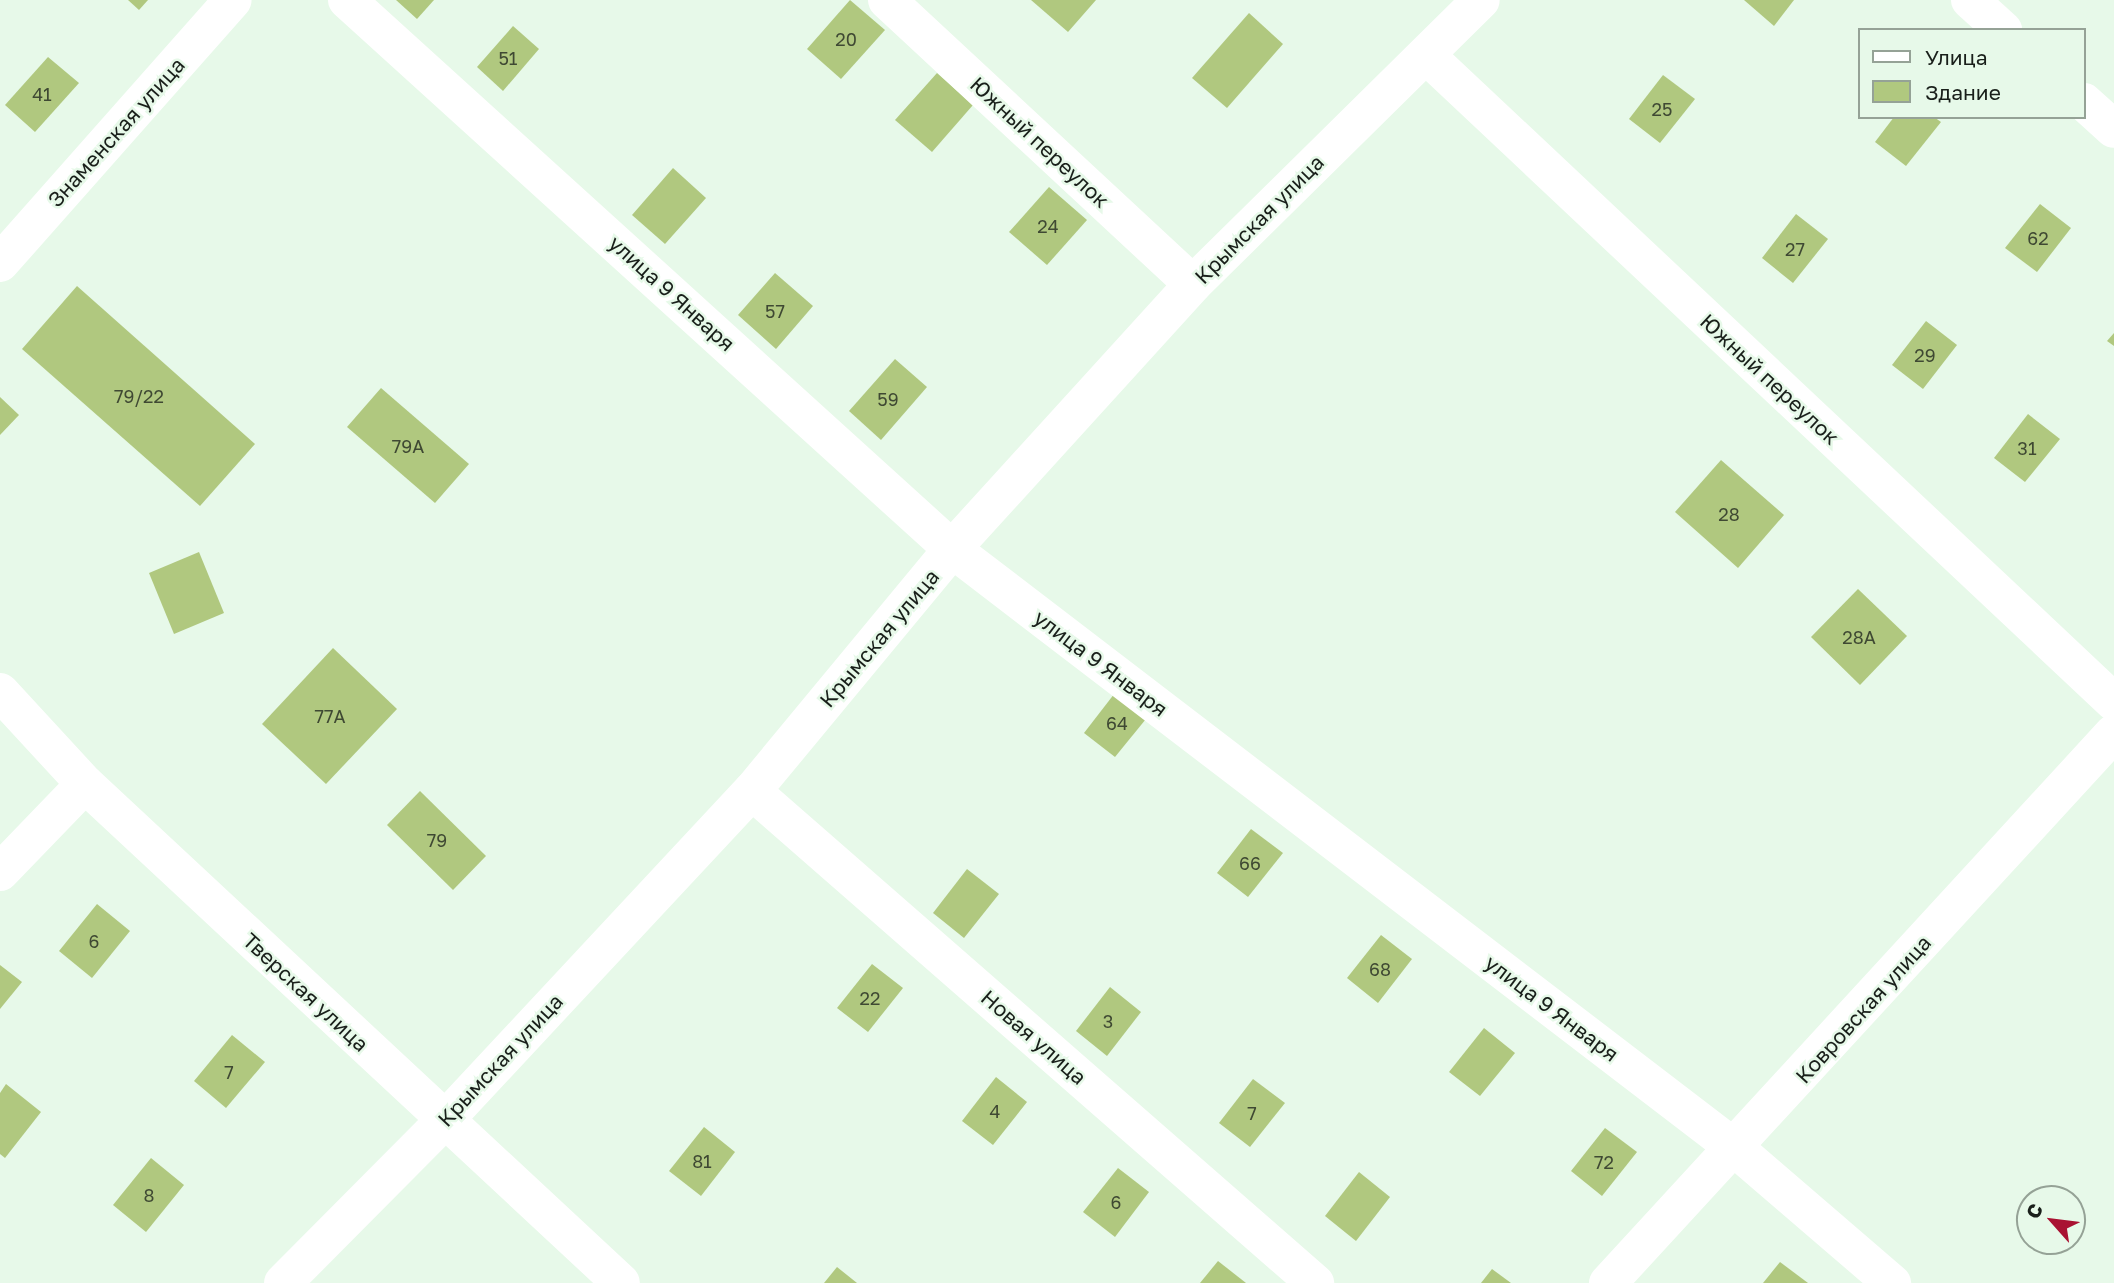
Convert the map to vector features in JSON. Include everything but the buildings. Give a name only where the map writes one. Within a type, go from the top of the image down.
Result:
[{"type":"street","name":"Знаменская улица","points":[[0,263],[233,0]]},
{"type":"street","name":"улица 9 Января","points":[[347,0],[952,550],[1736,1149],[1892,1283]]},
{"type":"street","name":"Южный переулок","points":[[887,0],[1193,284]]},
{"type":"street","name":"Крымская улица","points":[[283,1283],[443,1122],[752,791],[952,550],[1193,284],[1481,0]]},
{"type":"street","points":[[1970,0],[2002,28]]},
{"type":"street","name":"Южный переулок","points":[[1426,55],[2114,702]]},
{"type":"street","points":[[2086,104],[2114,129]]},
{"type":"street","name":"Тверская улица","points":[[0,692],[85,783],[443,1122],[621,1283]]},
{"type":"street","name":"Ковровская улица","points":[[1608,1283],[1736,1149],[2114,733]]},
{"type":"street","points":[[0,872],[85,783]]},
{"type":"street","name":"Новая улица","points":[[752,791],[1315,1283]]}]
